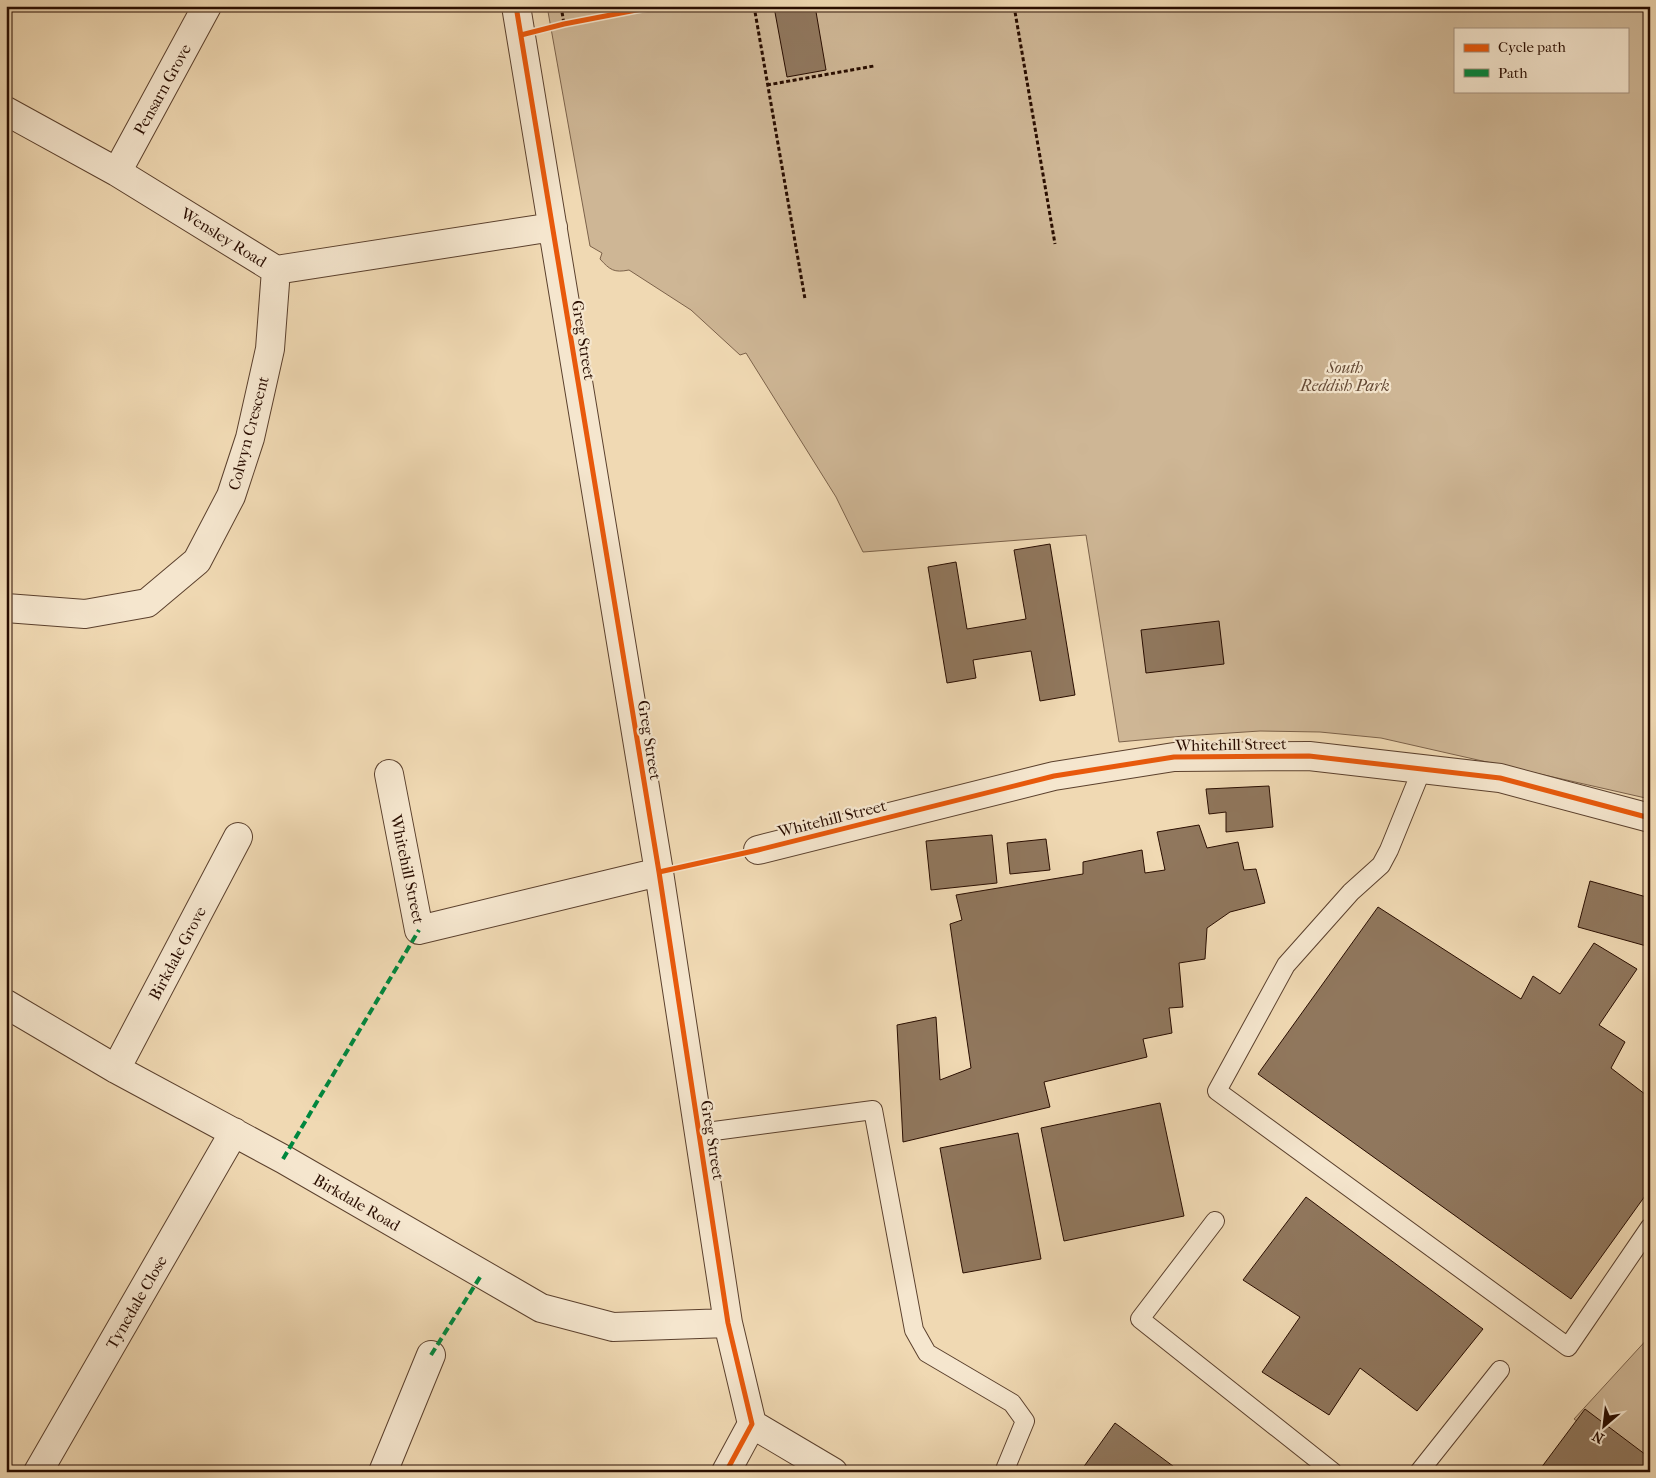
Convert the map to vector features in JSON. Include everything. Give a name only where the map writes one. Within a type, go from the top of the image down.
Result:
[{"type":"street","name":"Pensarn Grove","points":[[117,172],[207,6]]},
{"type":"street","name":"Greg Street","points":[[516,6],[659,872],[728,1322],[752,1424]]},
{"type":"street","name":"Wensley Road","points":[[6,110],[117,172],[276,270],[553,227]]},
{"type":"street","name":"Colwyn Crescent","points":[[6,608],[85,614],[147,603],[197,561],[231,496],[250,438],[270,349],[276,270]]},
{"type":"street","name":"Whitehill Street","points":[[758,850],[1054,776],[1174,757],[1309,756],[1500,778],[1650,818]]},
{"type":"street","name":"Whitehill Street","points":[[389,774],[419,930],[659,872]]},
{"type":"street","name":"Birkdale Grove","points":[[116,1069],[238,837]]},
{"type":"street","name":"Birkdale Road","points":[[6,1004],[116,1069],[234,1132],[541,1308],[613,1327],[728,1322]]},
{"type":"street","name":"Tynedale Close","points":[[38,1472],[234,1132]]},
{"type":"street","points":[[383,1472],[431,1355]]},
{"type":"street","points":[[726,1472],[752,1424],[832,1472]]},
{"type":"lane","points":[[1422,769],[1381,865],[1351,892],[1286,965],[1217,1091],[1568,1347],[1650,1227]]},
{"type":"lane","points":[[699,1133],[873,1110],[914,1330],[927,1353],[1012,1403],[1025,1421],[1004,1472]]},
{"type":"lane","points":[[1215,1221],[1140,1319],[1333,1472]]},
{"type":"lane","points":[[1419,1472],[1500,1370]]},
{"type":"path","points":[[561,6],[564,24]]},
{"type":"path","points":[[754,6],[805,299]]},
{"type":"path","points":[[1014,6],[1055,244]]},
{"type":"path","points":[[521,35],[573,23]]},
{"type":"path","points":[[767,85],[874,66]]},
{"type":"green space","name":"South Reddish Park","points":[[547,6],[1650,6],[1650,799],[1381,738],[1320,732],[1260,731],[1119,742],[1086,535],[863,552],[836,497],[746,353],[740,355],[691,310],[629,270],[616,271],[610,268],[600,259],[602,253],[590,246]]},
{"type":"green space","points":[[1650,1336],[1650,1472],[1648,1472],[1574,1419]]},
{"type":"building","points":[[815,6],[826,70],[787,77],[774,7]]},
{"type":"building","points":[[1050,544],[1075,695],[1040,701],[1031,651],[973,660],[976,678],[947,683],[928,567],[956,562],[967,629],[1026,619],[1014,550]]},
{"type":"building","points":[[1219,621],[1224,664],[1146,673],[1141,630]]},
{"type":"building","points":[[1269,786],[1273,827],[1226,832],[1226,812],[1209,814],[1206,789]]},
{"type":"building","points":[[1199,825],[1207,848],[1238,842],[1244,870],[1256,869],[1265,903],[1230,912],[1207,928],[1205,959],[1179,963],[1183,1007],[1169,1008],[1172,1033],[1143,1039],[1147,1057],[1044,1082],[1050,1107],[903,1142],[897,1025],[936,1017],[940,1080],[971,1068],[950,924],[962,920],[956,895],[1083,874],[1083,862],[1142,850],[1145,873],[1165,870],[1157,832]]},
{"type":"building","points":[[992,835],[997,883],[931,890],[926,841]]},
{"type":"building","points":[[1046,839],[1050,870],[1010,874],[1007,843]]},
{"type":"building","points":[[1590,881],[1650,898],[1650,947],[1578,927]]},
{"type":"building","points":[[1378,907],[1521,999],[1533,976],[1560,994],[1594,943],[1637,969],[1599,1025],[1625,1042],[1611,1068],[1650,1098],[1650,1189],[1571,1299],[1258,1074]]},
{"type":"building","points":[[1160,1103],[1184,1216],[1064,1241],[1041,1128]]},
{"type":"building","points":[[1018,1133],[1041,1259],[963,1273],[940,1148]]},
{"type":"building","points":[[1306,1197],[1483,1329],[1417,1411],[1360,1368],[1329,1415],[1262,1372],[1300,1317],[1243,1280]]},
{"type":"building","points":[[1585,1409],[1650,1458],[1650,1472],[1538,1472]]},
{"type":"building","points":[[1115,1423],[1181,1472],[1080,1472]]},
{"type":"marked path","points":[[283,1159],[419,930]]},
{"type":"marked path","points":[[431,1355],[482,1274]]},
{"type":"cycle path","points":[[516,6],[659,872],[728,1323],[752,1424],[726,1472]]},
{"type":"cycle path","points":[[521,35],[564,24],[657,6]]},
{"type":"cycle path","points":[[659,872],[758,850],[1054,776],[1174,757],[1309,756],[1500,778],[1650,818]]}]
